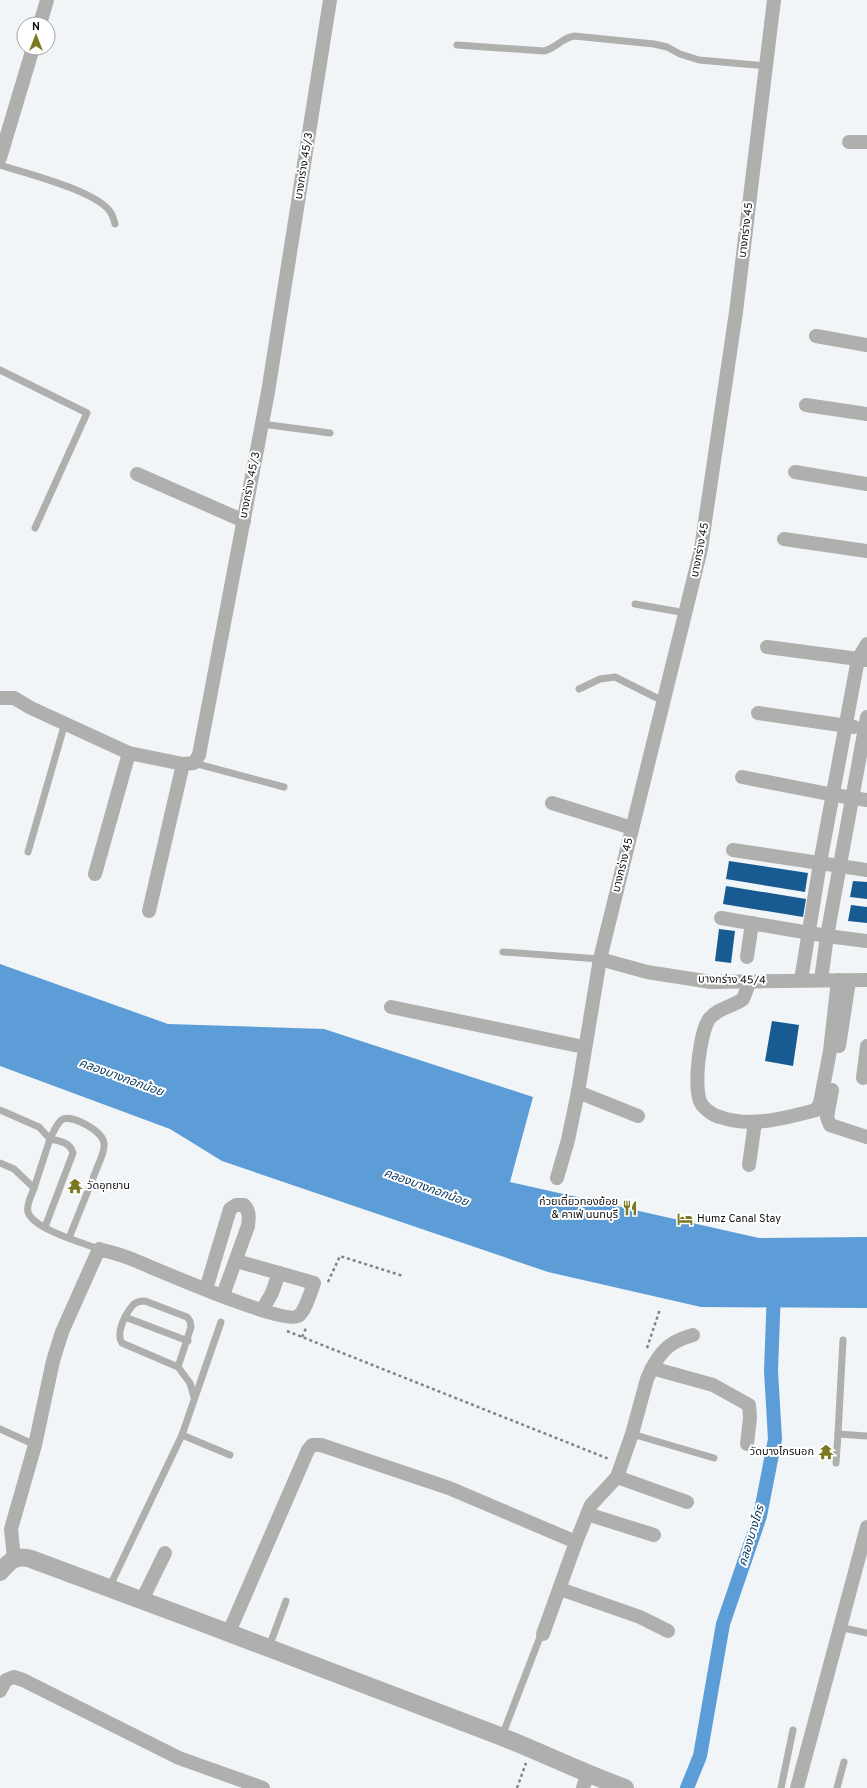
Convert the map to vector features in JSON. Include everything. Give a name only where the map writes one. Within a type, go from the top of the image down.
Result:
[{"type":"street","points":[[42,16],[47,0]]},
{"type":"street","name":"บางกร่าง 45/3","points":[[149,911],[188,764],[199,755],[262,424],[330,0]]},
{"type":"street","name":"บางกร่าง 45","points":[[557,1178],[568,1140],[578,1092],[584,1047],[600,959],[702,549],[736,312],[774,0]]},
{"type":"street","points":[[0,158],[31,56]]},
{"type":"street","points":[[849,142],[867,142]]},
{"type":"street","points":[[816,336],[867,345]]},
{"type":"street","points":[[806,405],[867,414]]},
{"type":"street","points":[[795,472],[867,484]]},
{"type":"street","points":[[137,474],[244,521]]},
{"type":"street","points":[[784,539],[867,551]]},
{"type":"street","points":[[801,980],[820,863],[846,726],[867,644]]},
{"type":"street","points":[[767,647],[862,660]]},
{"type":"street","points":[[0,698],[14,698],[31,708],[129,753],[188,764]]},
{"type":"street","points":[[758,713],[846,726],[866,725],[860,799],[840,866],[827,936],[821,980]]},
{"type":"street","points":[[95,874],[129,753]]},
{"type":"street","points":[[742,777],[860,799]]},
{"type":"street","points":[[552,803],[632,828]]},
{"type":"street","points":[[733,850],[867,870]]},
{"type":"street","points":[[721,918],[827,936],[867,941]]},
{"type":"street","points":[[747,957],[752,923]]},
{"type":"street","name":"บางกร่าง 45/4","points":[[600,959],[647,972],[711,982],[867,980]]},
{"type":"street","points":[[750,981],[743,999],[719,1010],[710,1019],[705,1028],[698,1071],[698,1087],[702,1106],[713,1114],[730,1120],[755,1122],[772,1120],[816,1110],[820,1103],[844,981]]},
{"type":"street","points":[[844,981],[827,1117],[830,1125],[867,1137]]},
{"type":"street","points":[[392,1007],[584,1047]]},
{"type":"street","points":[[863,1078],[867,1046]]},
{"type":"street","points":[[578,1092],[638,1116]]},
{"type":"street","points":[[749,1165],[755,1122]]},
{"type":"street","points":[[206,1289],[230,1209],[236,1205],[244,1205],[248,1210],[250,1217],[223,1296]]},
{"type":"street","points":[[14,1558],[11,1529],[35,1444],[54,1361],[62,1332],[99,1249],[128,1258],[262,1310],[292,1318],[299,1316],[314,1283],[236,1261]]},
{"type":"street","points":[[262,1310],[272,1293],[279,1273]]},
{"type":"street","points":[[541,1635],[560,1589],[587,1514],[597,1498],[619,1471],[632,1434],[647,1379],[652,1368],[657,1359],[673,1342],[694,1335]]},
{"type":"street","points":[[652,1368],[713,1385],[749,1404],[750,1418],[747,1444]]},
{"type":"street","points":[[229,1632],[308,1450],[312,1446],[321,1444],[434,1483],[576,1542]]},
{"type":"street","points":[[619,1471],[688,1502]]},
{"type":"street","points":[[587,1514],[654,1535]]},
{"type":"street","points":[[798,1788],[839,1628],[862,1550],[867,1527]]},
{"type":"street","points":[[142,1600],[165,1553]]},
{"type":"street","points":[[0,1572],[14,1558],[25,1557],[31,1559],[269,1647],[502,1736],[531,1749],[586,1781],[625,1788]]},
{"type":"street","points":[[560,1589],[647,1620],[668,1631]]},
{"type":"street","points":[[0,1691],[6,1680],[14,1677],[23,1680],[179,1758],[263,1788]]},
{"type":"lane","points":[[457,45],[544,51],[552,49],[568,37],[574,36],[654,44],[667,47],[680,54],[699,60],[766,66]]},
{"type":"lane","points":[[0,165],[63,184],[93,198],[110,212],[115,224]]},
{"type":"lane","points":[[0,370],[87,414],[35,528]]},
{"type":"lane","points":[[262,424],[330,433]]},
{"type":"lane","points":[[635,604],[686,613]]},
{"type":"lane","points":[[579,689],[600,679],[615,677],[664,701]]},
{"type":"lane","points":[[28,852],[65,723]]},
{"type":"lane","points":[[188,764],[284,787]]},
{"type":"lane","points":[[503,952],[600,959]]},
{"type":"lane","points":[[0,1110],[35,1125],[50,1139],[68,1144],[72,1148],[73,1153],[46,1227]]},
{"type":"lane","points":[[69,1238],[104,1145],[103,1137],[99,1132],[68,1118],[62,1119],[59,1122],[50,1139],[28,1207],[29,1213],[33,1220],[46,1227],[69,1238],[99,1249]]},
{"type":"lane","points":[[0,1163],[14,1169],[34,1188]]},
{"type":"lane","points":[[178,1367],[188,1341],[191,1327],[190,1321],[187,1317],[152,1304],[139,1301],[134,1304],[125,1317],[119,1334],[119,1339],[122,1343],[178,1367],[190,1383],[194,1397]]},
{"type":"lane","points":[[125,1317],[188,1341]]},
{"type":"lane","points":[[109,1588],[182,1435],[221,1322]]},
{"type":"lane","points":[[836,1463],[843,1340]]},
{"type":"lane","points":[[0,1429],[35,1444]]},
{"type":"lane","points":[[632,1434],[714,1458]]},
{"type":"lane","points":[[838,1434],[867,1436]]},
{"type":"lane","points":[[182,1435],[230,1455]]},
{"type":"lane","points":[[269,1647],[286,1601]]},
{"type":"lane","points":[[839,1628],[867,1633]]},
{"type":"lane","points":[[502,1736],[541,1635]]},
{"type":"lane","points":[[781,1788],[793,1730]]},
{"type":"lane","points":[[837,1788],[844,1762]]},
{"type":"path","points":[[325,1287],[340,1256],[403,1276]]},
{"type":"path","points":[[302,1337],[308,1323]]},
{"type":"path","points":[[280,1328],[619,1471]]},
{"type":"path","points":[[517,1788],[531,1749]]},
{"type":"water","name":"คลองบางกอกน้อย","points":[[0,964],[168,1024],[324,1029],[533,1097],[510,1182],[759,1238],[867,1237],[867,1308],[701,1307],[548,1272],[222,1161],[170,1129],[0,1066]]},
{"type":"building","points":[[729,861],[808,873],[805,892],[726,879]]},
{"type":"building","points":[[853,881],[867,882],[867,899],[850,897]]},
{"type":"building","points":[[726,886],[806,899],[803,917],[723,904]]},
{"type":"building","points":[[851,905],[867,907],[867,923],[848,921]]},
{"type":"building","points":[[719,929],[735,931],[731,963],[715,961]]},
{"type":"building","points":[[772,1021],[799,1025],[793,1066],[765,1061]]},
{"type":"waterway","name":"คลองบางไกร","points":[[687,1788],[700,1756],[723,1624],[760,1516],[775,1439],[771,1371],[774,1289]]},
{"type":"place","name":"วัดอุทยาน","points":[[75,1186]]},
{"type":"place","name":"ก๋วยเตี๋ยวทองย้อย & คาเฟ่ นนทบุรี","points":[[630,1208]]},
{"type":"place","name":"Humz Canal Stay","points":[[685,1219]]},
{"type":"place","name":"วัดบางไกรนอก","points":[[826,1452]]}]
